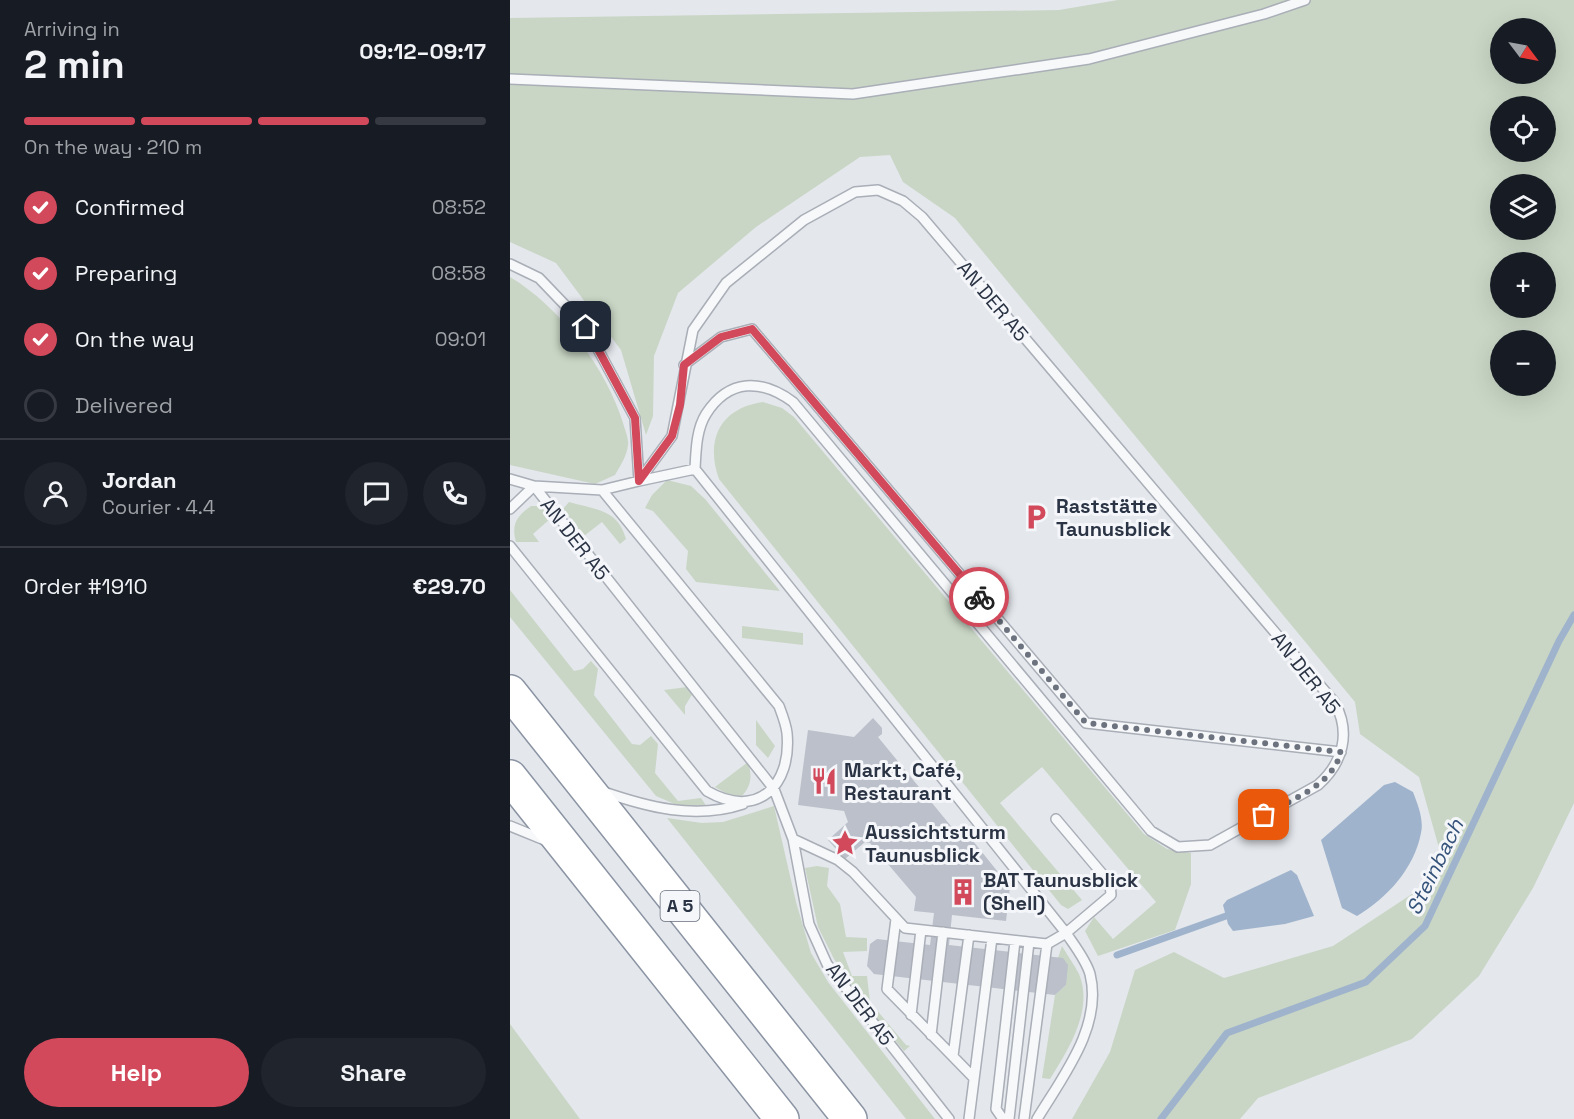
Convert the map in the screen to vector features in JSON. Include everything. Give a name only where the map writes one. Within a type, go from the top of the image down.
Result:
[{"type":"highway","name":"A 5","points":[[510,692],[850,1119]]},
{"type":"highway","name":"A 5","points":[[510,777],[782,1119]]},
{"type":"lane","points":[[510,79],[853,94],[1089,59],[1264,14],[1305,0]]},
{"type":"lane","name":"AN DER A5","points":[[534,486],[602,490],[639,481],[672,436],[680,405],[684,365],[693,330],[726,283],[804,220],[855,192],[878,190],[903,201],[922,217],[1335,703],[1342,716],[1344,739],[1341,752],[1329,775],[1318,785],[1210,845],[1178,847],[1151,831],[794,402],[776,389],[750,384],[725,394],[705,415],[697,443],[695,469]]},
{"type":"lane","points":[[510,264],[539,278],[586,327],[635,418],[639,481],[695,469],[1066,933],[1089,971],[1094,994],[1081,1043],[1037,1119]]},
{"type":"lane","points":[[684,365],[721,337],[752,329],[1086,723],[1341,752]]},
{"type":"lane","points":[[510,479],[534,486],[510,509]]},
{"type":"lane","name":"AN DER A5","points":[[534,486],[774,789],[792,839],[809,924],[827,964],[949,1119]]},
{"type":"lane","points":[[582,783],[634,802],[670,811],[729,808],[751,801],[774,789],[783,774],[787,756],[787,731],[779,706],[602,490]]},
{"type":"lane","points":[[510,546],[707,790],[734,802],[751,801]]},
{"type":"lane","points":[[792,839],[838,860],[854,872],[905,928],[1047,944],[1066,933],[1111,895],[1110,883],[1056,819]]},
{"type":"lane","points":[[510,826],[567,849]]},
{"type":"lane","points":[[896,919],[887,989],[973,1077]]},
{"type":"lane","points":[[911,1015],[921,930]]},
{"type":"lane","points":[[931,1035],[943,932]]},
{"type":"lane","points":[[952,1056],[969,935]]},
{"type":"lane","points":[[969,1119],[992,938]]},
{"type":"lane","points":[[1003,1119],[996,1109],[1015,941]]},
{"type":"lane","points":[[1009,1119],[1029,942]]},
{"type":"lane","points":[[1024,1119],[1047,944]]},
{"type":"green space","points":[[1118,0],[1574,0],[1574,803],[1533,888],[1479,976],[1412,1039],[1258,1098],[1240,1119],[1072,1119],[1110,1052],[1135,970],[1174,952],[1224,978],[1333,946],[1415,892],[1443,862],[1419,777],[1360,734],[1355,702],[955,218],[903,182],[890,155],[860,157],[756,227],[678,293],[654,356],[653,416],[646,435],[621,350],[556,263],[510,242],[510,18],[1059,10]]},
{"type":"green space","points":[[510,277],[546,304],[563,322],[579,341],[605,381],[616,402],[628,440],[626,453],[615,475],[595,484],[510,465]]},
{"type":"green space","points":[[763,402],[782,408],[794,417],[1144,834],[1167,849],[1191,853],[1191,884],[1175,930],[1098,956],[1085,931],[1094,917],[1113,939],[1156,902],[1042,767],[1000,803],[1082,900],[1068,909],[1061,905],[719,479],[714,451],[715,439],[720,428],[736,411],[748,405]]},
{"type":"green space","points":[[667,480],[691,486],[705,499],[780,591],[696,582],[686,569],[688,551],[653,511],[645,508],[652,495]]},
{"type":"green space","points":[[569,502],[597,509],[612,516],[618,522],[626,539],[620,544],[602,522],[584,536],[563,509]]},
{"type":"green space","points":[[531,506],[541,506],[550,519],[533,534],[539,542],[516,542],[514,530],[516,521]]},
{"type":"green space","points":[[510,590],[574,671],[583,669],[591,661],[598,669],[594,695],[632,744],[640,745],[651,736],[658,744],[655,773],[678,801],[701,798],[707,807],[679,806],[656,796],[510,617]]},
{"type":"green space","points":[[742,626],[803,633],[803,645],[742,638]]},
{"type":"green space","points":[[687,687],[693,693],[685,706],[685,715],[664,690]]},
{"type":"green space","points":[[756,720],[775,746],[768,758],[756,745]]},
{"type":"green space","points":[[748,762],[750,780],[742,796],[733,797],[715,787]]},
{"type":"green space","points":[[774,806],[796,902],[811,953],[828,982],[935,1119],[906,1119],[667,818],[702,823],[723,822]]},
{"type":"green space","points":[[817,866],[829,868],[827,886],[840,904],[846,937],[867,938],[867,951],[843,952],[852,976],[867,976],[870,1002],[906,1045],[910,1046],[904,1051],[858,995],[834,959],[818,927],[805,868]]},
{"type":"green space","points":[[1062,946],[1079,974],[1083,988],[1083,1002],[1077,1029],[1071,1043],[1050,1079],[1042,1078],[1055,995],[1066,985],[1058,958]]},
{"type":"green space","points":[[510,1024],[580,1119],[510,1119]]},
{"type":"water","points":[[1395,782],[1413,792],[1420,812],[1421,833],[1412,859],[1398,881],[1379,900],[1357,916],[1342,908],[1321,840],[1384,785]]},
{"type":"water","points":[[1291,870],[1297,875],[1314,916],[1285,924],[1233,931],[1228,924],[1223,905],[1227,900]]},
{"type":"building","points":[[873,718],[882,728],[882,734],[878,737],[955,831],[961,826],[1010,887],[1006,921],[952,915],[949,945],[1063,958],[1068,965],[1066,985],[1055,995],[874,974],[867,966],[870,944],[877,939],[930,945],[934,913],[914,911],[916,897],[870,843],[865,842],[845,859],[828,840],[848,822],[844,811],[798,805],[808,730],[854,737]]},
{"type":"waterway","name":"Steinbach","points":[[1161,1119],[1227,1033],[1366,982],[1425,926],[1559,641],[1574,615]]},
{"type":"waterway","points":[[1117,955],[1226,916]]},
{"type":"way so far","points":[[979,597],[1086,723],[1094,726],[1341,752],[1329,775],[1318,785],[1264,815]]},
{"type":"place","name":"Raststätte Taunusblick","points":[[1036,517]]},
{"type":"place","name":"Markt, Café, Restaurant","points":[[824,781]]},
{"type":"place","name":"Aussichtsturm Taunusblick","points":[[845,843]]},
{"type":"place","name":"BAT Taunusblick (Shell)","points":[[963,892]]},
{"type":"route","points":[[586,327],[635,418],[639,481],[672,436],[680,405],[684,365],[721,337],[752,329],[979,597]]}]
